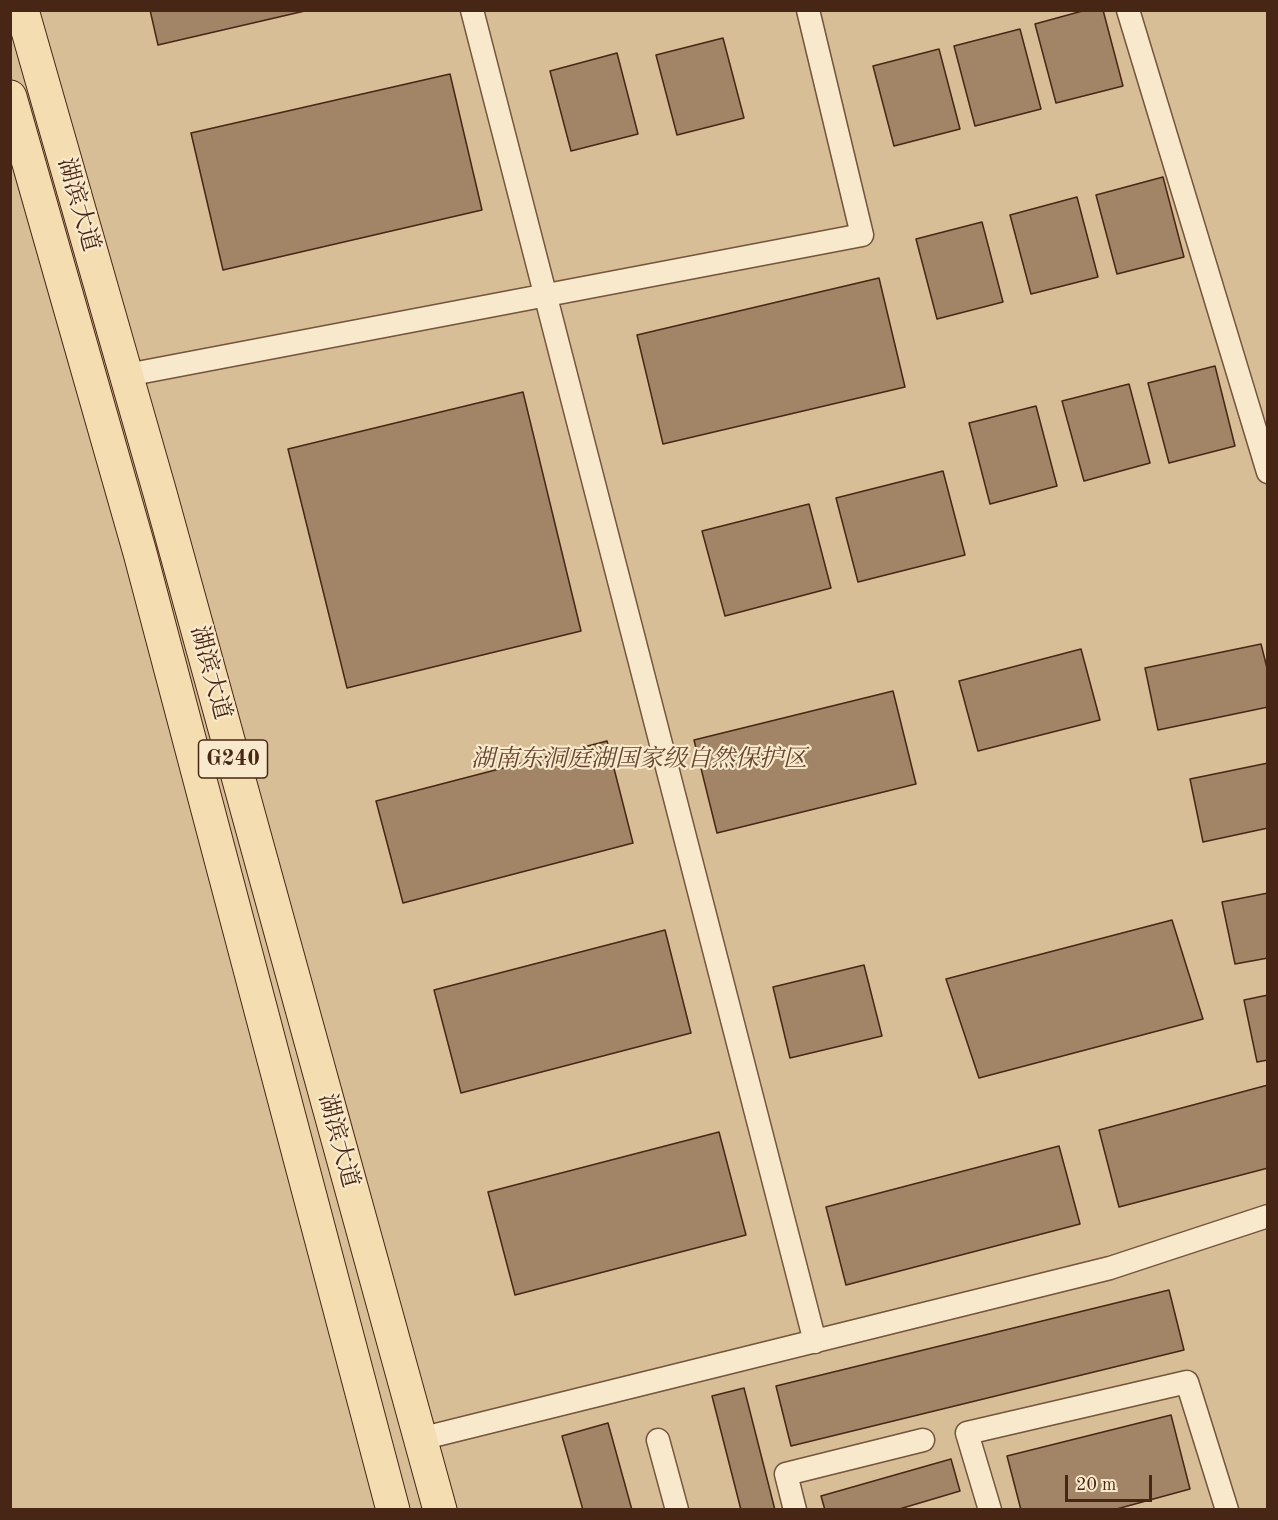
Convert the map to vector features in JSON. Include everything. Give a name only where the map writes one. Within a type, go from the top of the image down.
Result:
[{"type":"highway","name":"湖滨大道","points":[[22,10],[126,375],[440,1509]]},
{"type":"highway","name":"湖滨大道","points":[[10,97],[140,553],[393,1509]]},
{"type":"street","points":[[472,10],[815,1342]]},
{"type":"street","points":[[126,375],[862,235],[808,10]]},
{"type":"street","points":[[1128,10],[1268,472]]},
{"type":"street","points":[[420,1439],[1110,1268],[1268,1216]]},
{"type":"street","points":[[990,1509],[967,1433],[1187,1382],[1227,1509]]},
{"type":"street","points":[[658,1440],[677,1509]]},
{"type":"street","points":[[795,1509],[786,1474],[923,1440]]},
{"type":"green space","name":"湖南东洞庭湖国家级自然保护区","points":[[10,11],[1267,11],[1267,1509],[11,1509]]},
{"type":"building","points":[[150,10],[309,10],[158,45]]},
{"type":"building","points":[[1086,10],[1103,10],[1123,86],[1056,103],[1035,24]]},
{"type":"building","points":[[1020,29],[1041,109],[975,126],[954,46]]},
{"type":"building","points":[[723,38],[744,118],[677,135],[656,55]]},
{"type":"building","points":[[939,49],[960,129],[894,146],[873,66]]},
{"type":"building","points":[[617,53],[638,134],[571,151],[550,71]]},
{"type":"building","points":[[450,74],[482,210],[223,270],[191,133]]},
{"type":"building","points":[[1163,177],[1184,257],[1117,274],[1096,195]]},
{"type":"building","points":[[1077,197],[1098,277],[1031,294],[1010,215]]},
{"type":"building","points":[[982,222],[1003,302],[937,319],[916,239]]},
{"type":"building","points":[[879,278],[905,387],[663,444],[637,335]]},
{"type":"building","points":[[1215,366],[1235,446],[1169,463],[1148,383]]},
{"type":"building","points":[[1129,384],[1150,463],[1084,481],[1062,401]]},
{"type":"building","points":[[523,392],[581,631],[347,688],[288,449]]},
{"type":"building","points":[[1036,406],[1057,486],[990,504],[969,423]]},
{"type":"building","points":[[943,471],[965,555],[858,582],[836,498]]},
{"type":"building","points":[[809,504],[831,588],[725,616],[702,531]]},
{"type":"building","points":[[1261,644],[1268,672],[1268,707],[1158,730],[1145,668]]},
{"type":"building","points":[[1081,649],[1100,720],[978,751],[959,681]]},
{"type":"building","points":[[893,691],[916,784],[717,833],[694,740]]},
{"type":"building","points":[[607,741],[633,843],[403,903],[376,801]]},
{"type":"building","points":[[1268,763],[1268,828],[1203,842],[1190,779]]},
{"type":"building","points":[[1268,893],[1268,958],[1235,964],[1222,902]]},
{"type":"building","points":[[1172,920],[1203,1019],[979,1078],[946,979]]},
{"type":"building","points":[[665,930],[691,1033],[461,1093],[434,990]]},
{"type":"building","points":[[864,965],[882,1036],[790,1058],[773,987]]},
{"type":"building","points":[[1268,995],[1268,1060],[1257,1062],[1244,1000]]},
{"type":"building","points":[[1268,1085],[1268,1168],[1119,1207],[1099,1130]]},
{"type":"building","points":[[719,1132],[746,1235],[515,1295],[488,1192]]},
{"type":"building","points":[[1059,1146],[1080,1224],[846,1285],[826,1207]]},
{"type":"building","points":[[1169,1290],[1184,1350],[791,1446],[776,1386]]},
{"type":"building","points":[[744,1388],[775,1510],[741,1510],[712,1396]]},
{"type":"building","points":[[1171,1415],[1190,1489],[1113,1510],[1021,1510],[1007,1456]]},
{"type":"building","points":[[608,1423],[632,1510],[583,1510],[562,1436]]},
{"type":"building","points":[[951,1459],[960,1491],[896,1510],[825,1510],[821,1496]]}]
